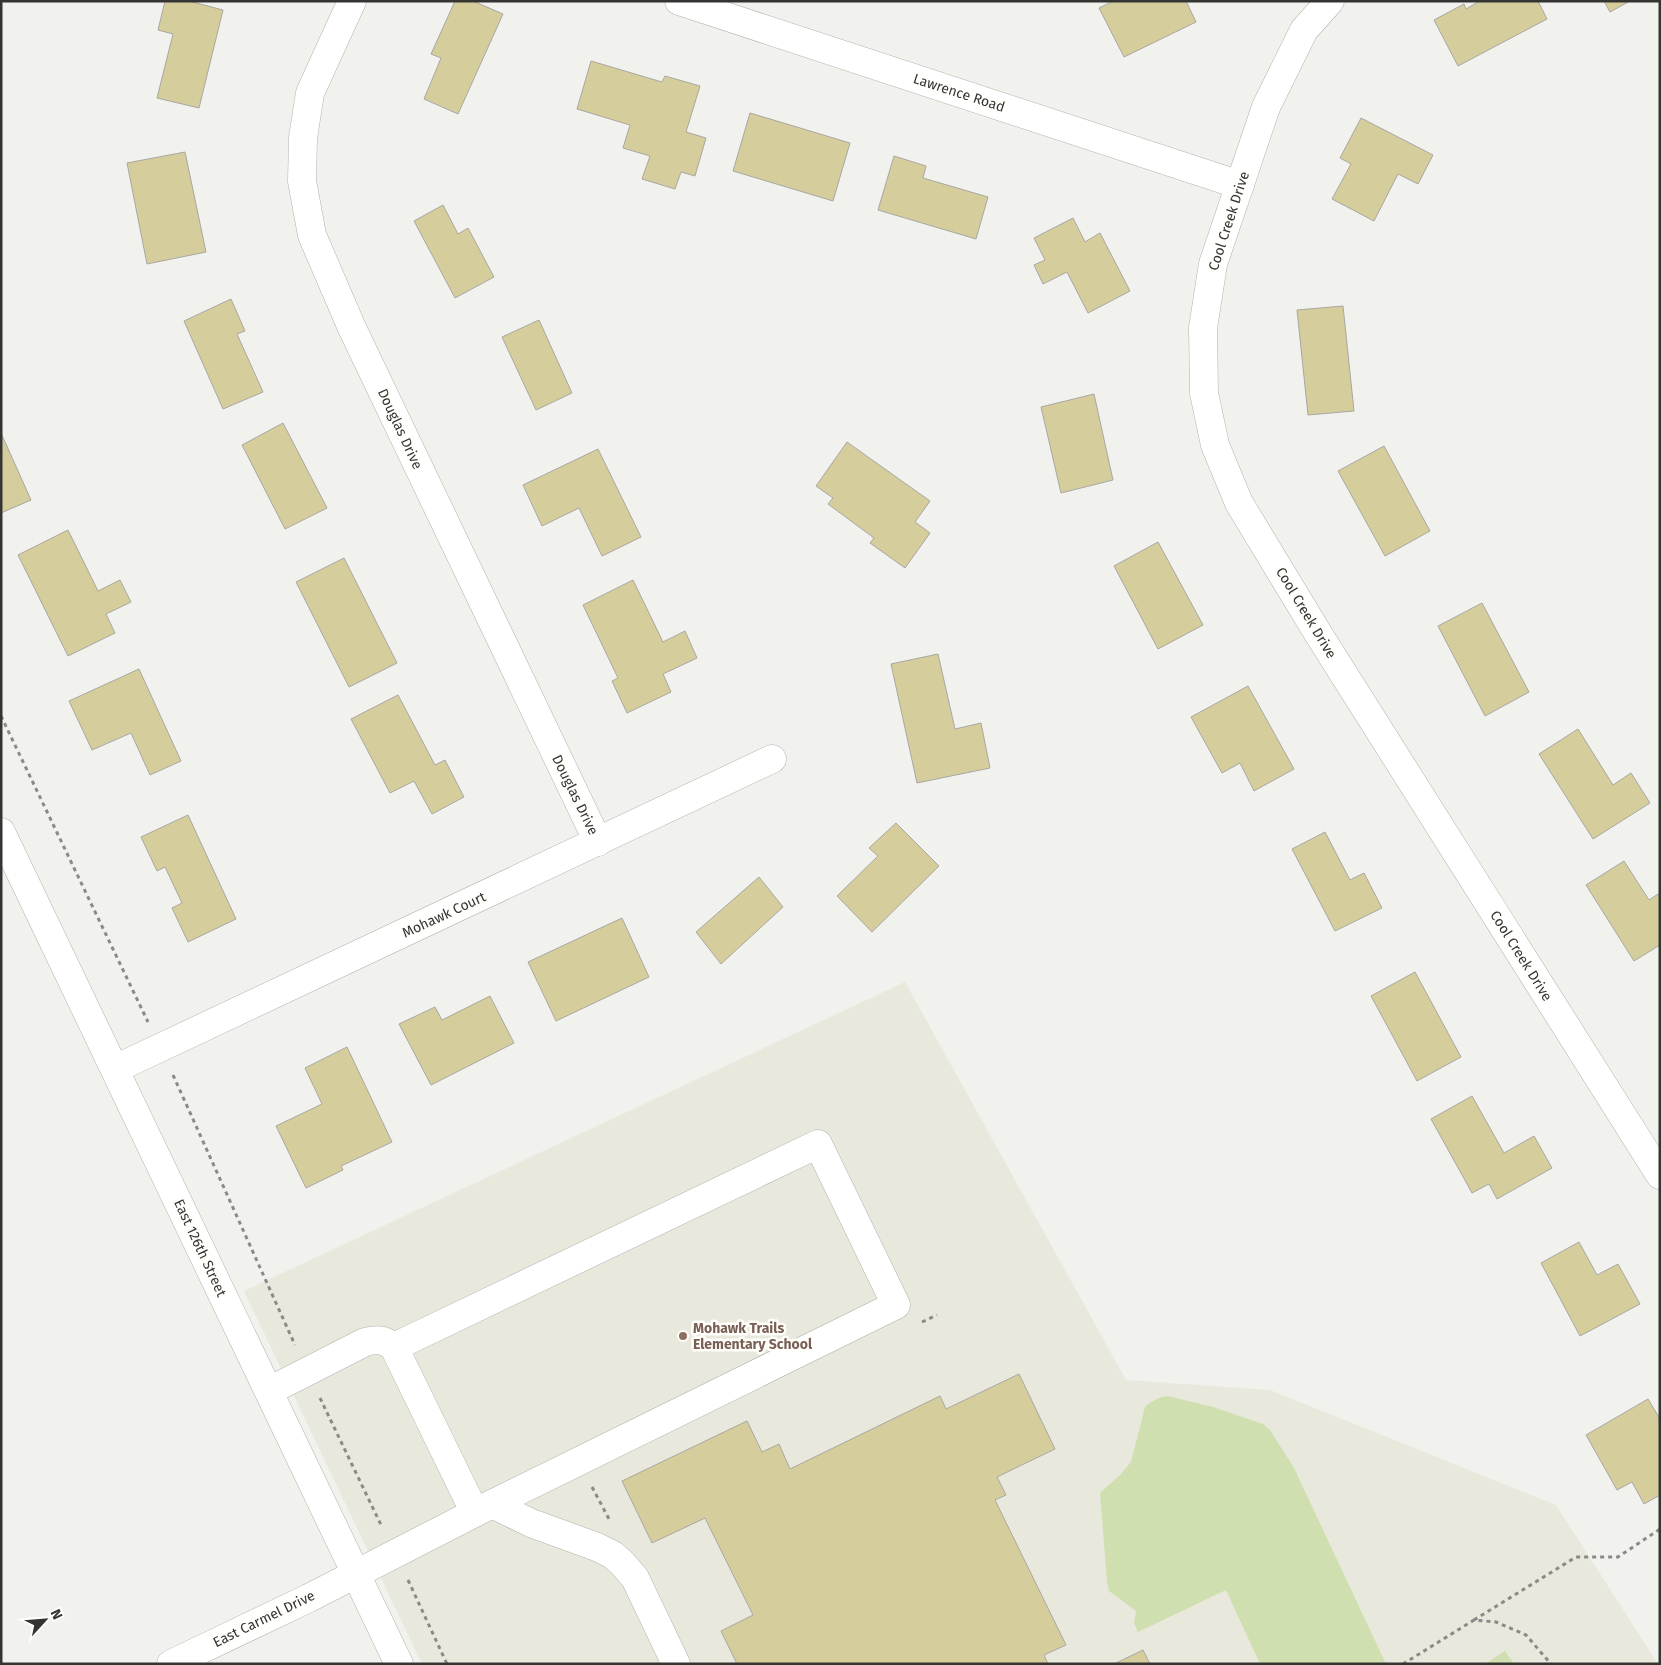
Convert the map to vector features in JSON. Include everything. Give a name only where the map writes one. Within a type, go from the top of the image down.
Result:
[{"type":"street","name":"Douglas Drive","points":[[352,1],[310,92],[303,138],[302,181],[312,235],[352,328],[598,842]]},
{"type":"street","name":"Lawrence Road","points":[[679,1],[1240,185]]},
{"type":"street","name":"Cool Creek Drive","points":[[1330,1],[1304,30],[1266,107],[1213,264],[1203,328],[1204,393],[1215,445],[1239,503],[1318,635],[1660,1175]]},
{"type":"street","name":"Mohawk Court","points":[[115,1069],[772,759]]},
{"type":"street","name":"East 126th Street","points":[[1,832],[399,1664]]},
{"type":"street","name":"East Carmel Drive","points":[[171,1664],[896,1305],[818,1144],[394,1347]]},
{"type":"street","points":[[269,1391],[365,1342],[378,1339],[386,1341],[394,1347],[483,1508],[531,1523],[597,1547],[613,1555],[635,1578],[676,1664]]},
{"type":"path","points":[[1,716],[160,1048],[307,1372],[372,1508]]},
{"type":"path","points":[[919,1323],[937,1315]]},
{"type":"path","points":[[588,1481],[610,1520]]},
{"type":"path","points":[[1403,1664],[1576,1557],[1618,1557],[1660,1529]]},
{"type":"path","points":[[406,1575],[447,1664]]},
{"type":"path","points":[[1474,1620],[1496,1622],[1526,1634],[1551,1664]]},
{"type":"shaded area","name":"Mohawk Trails Elementary School","points":[[905,982],[1126,1380],[1270,1390],[1556,1505],[1658,1664],[422,1664],[244,1291]]},
{"type":"green space","points":[[1168,1396],[1213,1407],[1263,1424],[1270,1430],[1294,1468],[1386,1664],[1260,1664],[1226,1590],[1138,1632],[1134,1623],[1136,1611],[1109,1591],[1100,1493],[1131,1462],[1145,1407],[1161,1397]]},
{"type":"green space","points":[[1505,1651],[1514,1664],[1485,1664]]},
{"type":"building","points":[[165,1],[189,1],[223,10],[199,108],[157,98],[173,34],[158,30]]},
{"type":"building","points":[[455,1],[473,1],[503,14],[458,114],[424,99],[441,58],[431,54]]},
{"type":"building","points":[[1113,1],[1186,1],[1196,22],[1124,57],[1099,8]]},
{"type":"building","points":[[1480,1],[1538,1],[1547,19],[1458,66],[1434,20],[1464,4],[1466,9]]},
{"type":"building","points":[[1604,1],[1630,1],[1610,12]]},
{"type":"building","points":[[591,61],[662,82],[665,76],[700,86],[686,132],[706,138],[695,176],[681,172],[675,189],[642,179],[650,156],[623,148],[630,125],[577,109]]},
{"type":"building","points":[[750,113],[850,143],[833,201],[733,171]]},
{"type":"building","points":[[1361,118],[1433,155],[1418,184],[1398,174],[1374,221],[1332,199],[1351,164],[1340,158]]},
{"type":"building","points":[[185,152],[206,252],[147,264],[127,163]]},
{"type":"building","points":[[894,156],[926,166],[923,178],[988,197],[976,239],[878,210]]},
{"type":"building","points":[[443,205],[458,234],[468,228],[494,277],[455,298],[414,221]]},
{"type":"building","points":[[1073,218],[1085,242],[1100,233],[1130,291],[1088,313],[1067,272],[1043,284],[1034,265],[1045,260],[1034,238]]},
{"type":"building","points":[[231,299],[245,331],[237,334],[263,392],[223,409],[184,321]]},
{"type":"building","points":[[1343,306],[1354,411],[1308,415],[1297,310]]},
{"type":"building","points":[[539,320],[572,393],[536,410],[502,337]]},
{"type":"building","points":[[1094,394],[1113,480],[1061,493],[1041,407]]},
{"type":"building","points":[[283,423],[327,508],[285,529],[242,445]]},
{"type":"building","points":[[1,433],[31,500],[1,513]]},
{"type":"building","points":[[847,442],[930,501],[915,522],[930,533],[905,568],[870,543],[874,538],[828,504],[833,498],[816,486]]},
{"type":"building","points":[[1384,446],[1430,531],[1385,556],[1338,471]]},
{"type":"building","points":[[598,449],[641,537],[602,556],[579,508],[542,526],[523,485]]},
{"type":"building","points":[[68,530],[98,591],[120,580],[131,602],[106,614],[115,633],[68,656],[18,555]]},
{"type":"building","points":[[1158,542],[1203,625],[1158,649],[1114,566]]},
{"type":"building","points":[[344,558],[397,663],[349,687],[296,582]]},
{"type":"building","points":[[633,580],[663,642],[685,631],[697,658],[663,674],[671,692],[627,713],[612,681],[618,678],[583,605]]},
{"type":"building","points":[[1482,603],[1529,692],[1485,716],[1438,626]]},
{"type":"building","points":[[938,654],[955,729],[981,723],[990,768],[917,783],[891,664]]},
{"type":"building","points":[[139,669],[181,761],[150,775],[131,733],[92,750],[69,701]]},
{"type":"building","points":[[1248,686],[1294,769],[1254,791],[1240,763],[1222,773],[1191,717]]},
{"type":"building","points":[[398,695],[435,765],[445,760],[464,797],[432,814],[414,781],[390,793],[351,719]]},
{"type":"building","points":[[1578,729],[1613,785],[1631,773],[1650,803],[1593,839],[1539,754]]},
{"type":"building","points":[[188,815],[236,919],[188,942],[172,908],[182,903],[165,867],[157,871],[141,837]]},
{"type":"building","points":[[896,823],[939,866],[872,932],[837,896],[878,856],[869,848]]},
{"type":"building","points":[[1325,832],[1350,880],[1364,873],[1382,908],[1335,931],[1292,849]]},
{"type":"building","points":[[1624,861],[1649,900],[1658,894],[1660,898],[1660,945],[1634,961],[1586,885]]},
{"type":"building","points":[[759,877],[783,907],[721,964],[696,932]]},
{"type":"building","points":[[622,918],[649,977],[556,1021],[528,962]]},
{"type":"building","points":[[1415,972],[1461,1057],[1417,1081],[1371,996]]},
{"type":"building","points":[[490,996],[514,1043],[431,1085],[399,1024],[435,1007],[442,1020]]},
{"type":"building","points":[[347,1047],[392,1142],[341,1166],[343,1170],[306,1188],[276,1126],[322,1104],[305,1068]]},
{"type":"building","points":[[1472,1096],[1504,1153],[1534,1136],[1552,1168],[1497,1199],[1489,1184],[1472,1193],[1431,1119]]},
{"type":"building","points":[[1579,1242],[1597,1275],[1618,1264],[1640,1304],[1580,1336],[1541,1263]]},
{"type":"building","points":[[1019,1374],[1055,1449],[997,1477],[1006,1495],[995,1500],[1066,1645],[1044,1655],[1048,1664],[737,1664],[721,1631],[753,1615],[705,1518],[652,1543],[622,1481],[747,1421],[762,1452],[779,1444],[790,1469],[940,1396],[946,1409]]},
{"type":"building","points":[[1648,1399],[1660,1419],[1660,1495],[1644,1504],[1632,1482],[1617,1490],[1586,1435]]},
{"type":"building","points":[[1143,1650],[1150,1664],[1114,1664]]},
{"type":"place","name":"Mohawk Trails Elementary School","points":[[683,1336]]}]
